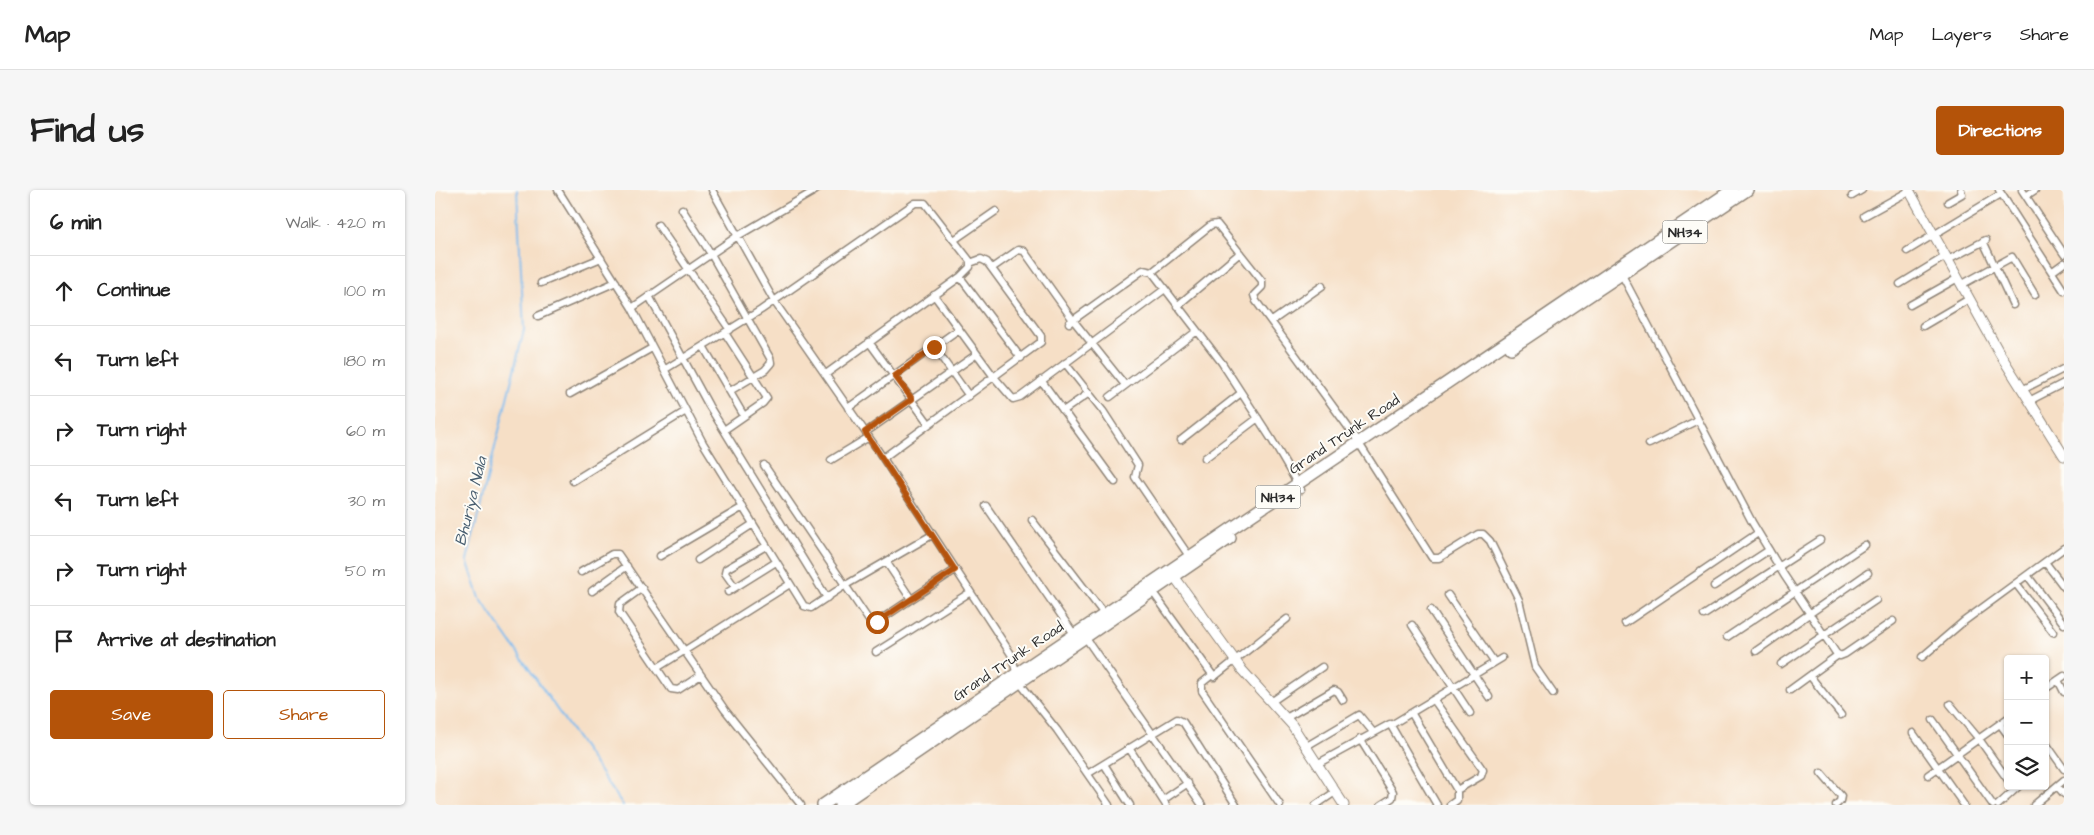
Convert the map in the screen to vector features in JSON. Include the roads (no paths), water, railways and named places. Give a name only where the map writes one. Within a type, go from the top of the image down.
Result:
[{"type":"highway","name":"Grand Trunk Road","points":[[1371,438],[1732,190]]},
{"type":"highway","name":"Grand Trunk Road","points":[[1079,635],[1104,614],[1172,572],[1360,445],[1622,275],[1747,190]]},
{"type":"highway","name":"Grand Trunk Road","points":[[840,805],[1079,635],[1152,591],[1189,556],[1299,487]]},
{"type":"highway","name":"Grand Trunk Road","points":[[823,805],[1019,677]]},
{"type":"street","points":[[558,190],[632,308],[686,411],[804,606],[808,609],[932,535]]},
{"type":"street","points":[[712,190],[773,301],[826,374],[883,458],[969,593],[1011,654],[1019,677],[1109,805]]},
{"type":"street","points":[[632,308],[737,237],[816,190]]},
{"type":"street","points":[[1853,196],[1862,190]]},
{"type":"street","points":[[1864,216],[1910,190],[1969,299],[2022,390],[2064,456]]},
{"type":"street","points":[[1948,202],[1962,194],[1961,190]]},
{"type":"street","points":[[2035,190],[2024,193],[2064,254]]},
{"type":"street","points":[[1907,250],[2000,192],[2064,290]]},
{"type":"street","points":[[663,370],[728,332],[919,202],[925,203],[971,262]]},
{"type":"street","points":[[682,210],[711,254],[770,358],[769,366],[730,391]]},
{"type":"street","points":[[954,240],[996,211]]},
{"type":"street","points":[[1152,272],[1212,224],[1219,226],[1263,283],[1254,298],[1360,445],[1432,558],[1439,558],[1478,534],[1483,534],[1490,541],[1510,579],[1521,606],[1535,667],[1553,693]]},
{"type":"street","points":[[658,225],[689,269],[767,398],[724,430]]},
{"type":"street","points":[[1900,284],[1985,240],[2013,305]]},
{"type":"street","points":[[992,268],[1019,250],[1024,251],[1071,321],[1125,386]]},
{"type":"street","points":[[1177,306],[1240,253]]},
{"type":"street","points":[[1910,305],[2012,257],[2035,294]]},
{"type":"street","points":[[541,283],[601,258]]},
{"type":"street","points":[[883,458],[1021,358],[1043,339],[992,268],[981,259],[971,262]]},
{"type":"street","points":[[826,374],[960,277],[969,269],[971,262]]},
{"type":"street","points":[[2053,271],[2064,263]]},
{"type":"street","points":[[1071,321],[1143,270],[1152,272],[1241,393],[1299,487]]},
{"type":"street","points":[[1622,275],[1697,420],[1758,532],[1779,568],[1838,655]]},
{"type":"street","points":[[960,277],[1021,358]]},
{"type":"street","points":[[539,316],[616,282]]},
{"type":"street","points":[[1272,321],[1322,286]]},
{"type":"street","points":[[934,295],[994,377],[1013,399],[1020,397],[1165,289]]},
{"type":"street","points":[[649,296],[724,430],[827,598]]},
{"type":"street","points":[[1923,326],[1969,299]]},
{"type":"street","points":[[848,408],[959,329]]},
{"type":"street","points":[[1110,397],[1197,331]]},
{"type":"street","points":[[869,342],[929,424]]},
{"type":"street","points":[[703,346],[744,416]]},
{"type":"street","points":[[934,347],[969,396]]},
{"type":"street","points":[[569,394],[652,348]]},
{"type":"street","points":[[831,460],[867,435],[912,399],[977,354]]},
{"type":"street","points":[[1065,363],[1089,393],[1138,465],[1135,477],[1189,556]]},
{"type":"street","points":[[2022,390],[2063,369]]},
{"type":"street","points":[[1041,380],[1115,482]]},
{"type":"street","points":[[2029,401],[2064,383]]},
{"type":"street","points":[[1063,410],[1089,393]]},
{"type":"street","points":[[1181,440],[1241,393]]},
{"type":"street","points":[[573,481],[686,411]]},
{"type":"street","points":[[1205,458],[1258,418]]},
{"type":"street","points":[[1649,444],[1697,420]]},
{"type":"street","points":[[764,465],[867,620],[873,623],[955,570]]},
{"type":"street","points":[[987,506],[1079,635],[1153,733],[1202,805]]},
{"type":"street","points":[[660,556],[743,507]]},
{"type":"street","points":[[1032,520],[1104,614]]},
{"type":"street","points":[[698,560],[753,524]]},
{"type":"street","points":[[1625,623],[1758,532]]},
{"type":"street","points":[[1704,615],[1820,540]]},
{"type":"street","points":[[1727,637],[1865,545]]},
{"type":"street","points":[[735,587],[725,573],[726,569],[766,546]]},
{"type":"street","points":[[1714,586],[1769,550]]},
{"type":"street","points":[[1922,657],[1963,622],[2063,550]]},
{"type":"street","points":[[581,572],[614,553],[618,554],[725,710],[801,805]]},
{"type":"street","points":[[727,592],[776,562]]},
{"type":"street","points":[[887,562],[911,599]]},
{"type":"street","points":[[2045,562],[2064,587]]},
{"type":"street","points":[[592,591],[627,566]]},
{"type":"street","points":[[1172,572],[1236,662],[1286,718],[1344,805]]},
{"type":"street","points":[[1756,651],[1868,573]]},
{"type":"street","points":[[2027,575],[2062,616],[2064,624]]},
{"type":"street","points":[[657,668],[790,584]]},
{"type":"street","points":[[2016,584],[2053,632]]},
{"type":"street","points":[[642,588],[620,604],[618,608],[671,689],[676,690],[701,675]]},
{"type":"street","points":[[1152,591],[1212,675]]},
{"type":"street","points":[[876,652],[969,593]]},
{"type":"street","points":[[1448,595],[1494,662]]},
{"type":"street","points":[[1781,664],[1876,600]]},
{"type":"street","points":[[1431,610],[1489,697]]},
{"type":"street","points":[[1280,805],[1202,691],[1202,683],[1212,675],[1217,676],[1236,662],[1287,619]]},
{"type":"street","points":[[1790,690],[1838,655],[1845,654],[1893,622]]},
{"type":"street","points":[[1412,624],[1470,713]]},
{"type":"street","points":[[1317,764],[1386,724],[1391,725],[1412,714],[1502,658]]},
{"type":"street","points":[[1271,702],[1322,667]]},
{"type":"street","points":[[1810,676],[1841,715]]},
{"type":"street","points":[[2049,686],[2061,678],[2064,692]]},
{"type":"street","points":[[1286,718],[1333,690],[1338,692],[1343,700]]},
{"type":"street","points":[[1434,700],[1483,770],[1481,776],[1457,790]]},
{"type":"street","points":[[1950,704],[1979,739],[2004,774]]},
{"type":"street","points":[[1412,714],[1457,790],[1457,800],[1450,805]]},
{"type":"street","points":[[1305,747],[1359,715],[1373,732]]},
{"type":"street","points":[[1089,774],[1175,719],[1181,720],[1236,805]]},
{"type":"street","points":[[1933,720],[1993,805]]},
{"type":"street","points":[[1928,775],[2004,721]]},
{"type":"street","points":[[2000,724],[2004,730]]},
{"type":"street","points":[[1391,725],[1437,805]]},
{"type":"street","points":[[1913,733],[1964,805]]},
{"type":"street","points":[[1360,739],[1393,792],[1392,798],[1381,805]]},
{"type":"street","points":[[2047,745],[2064,769]]},
{"type":"street","points":[[1129,748],[1165,802],[1188,783]]},
{"type":"street","points":[[1104,764],[1130,805]]},
{"type":"street","points":[[1821,773],[1841,796],[1840,801],[1836,805]]},
{"type":"street","points":[[2034,805],[2064,780]]},
{"type":"street","points":[[2057,786],[2064,794]]},
{"type":"street","points":[[1998,805],[2013,790]]},
{"type":"street","points":[[1316,805],[1335,792]]},
{"type":"waterway","name":"Bhuriya Nala","points":[[517,190],[524,330],[467,560],[480,598],[623,805]]}]
